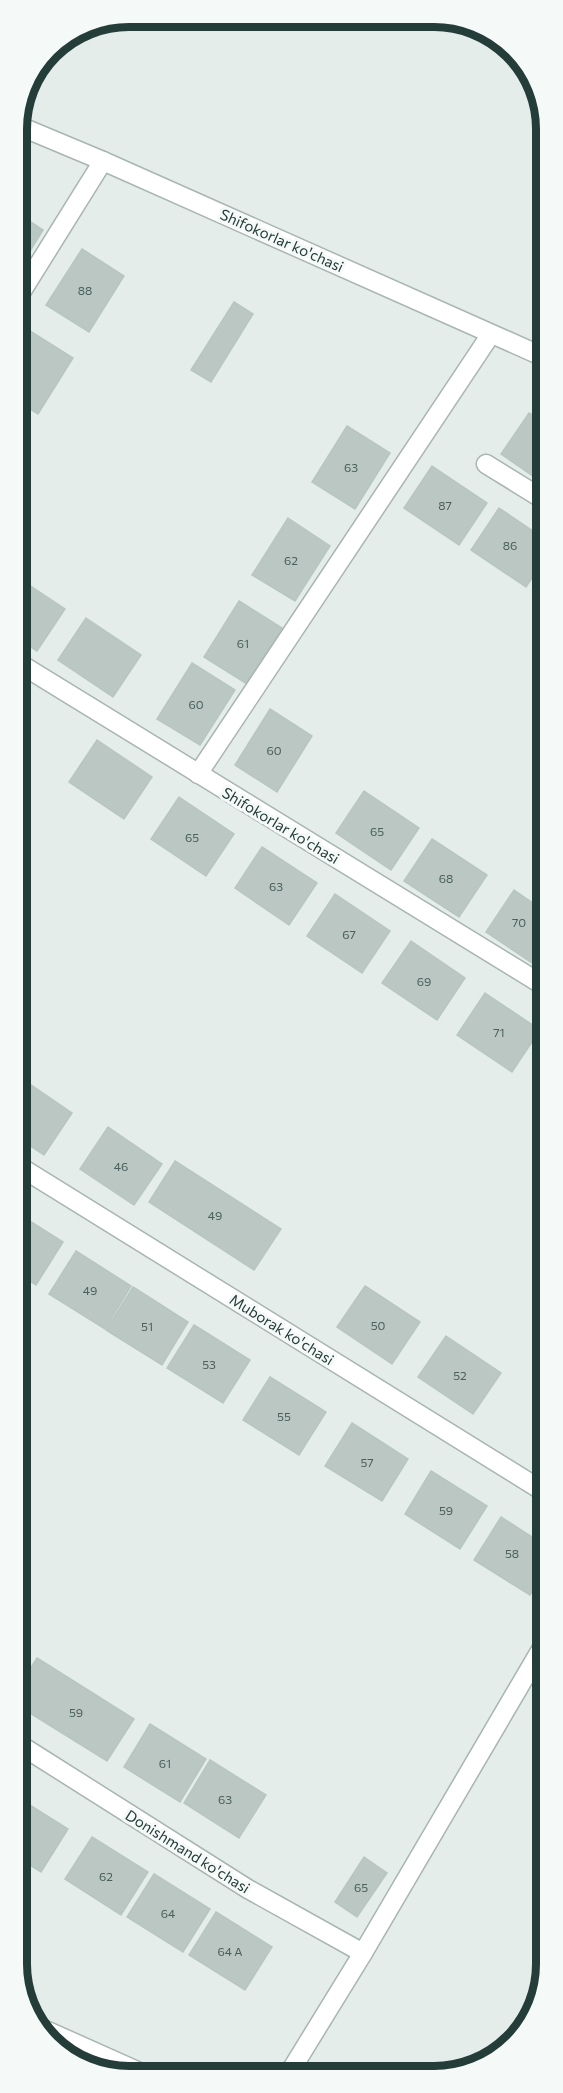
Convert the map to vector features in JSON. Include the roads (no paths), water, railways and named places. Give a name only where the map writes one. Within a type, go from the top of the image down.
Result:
[{"type":"street","name":"Shifokorlar ko'chasi","points":[[27,129],[102,160],[536,354]]},
{"type":"street","points":[[27,283],[102,160]]},
{"type":"street","points":[[198,774],[491,334]]},
{"type":"street","points":[[486,464],[536,495]]},
{"type":"street","name":"Shifokorlar ko'chasi","points":[[27,668],[536,981]]},
{"type":"street","name":"Muborak ko'chasi","points":[[27,1171],[536,1487]]},
{"type":"street","points":[[294,2066],[363,1953],[536,1658]]},
{"type":"street","name":"Donishmand ko'chasi","points":[[27,1749],[248,1889],[363,1953]]},
{"type":"street","points":[[56,2035],[125,2066]]}]
